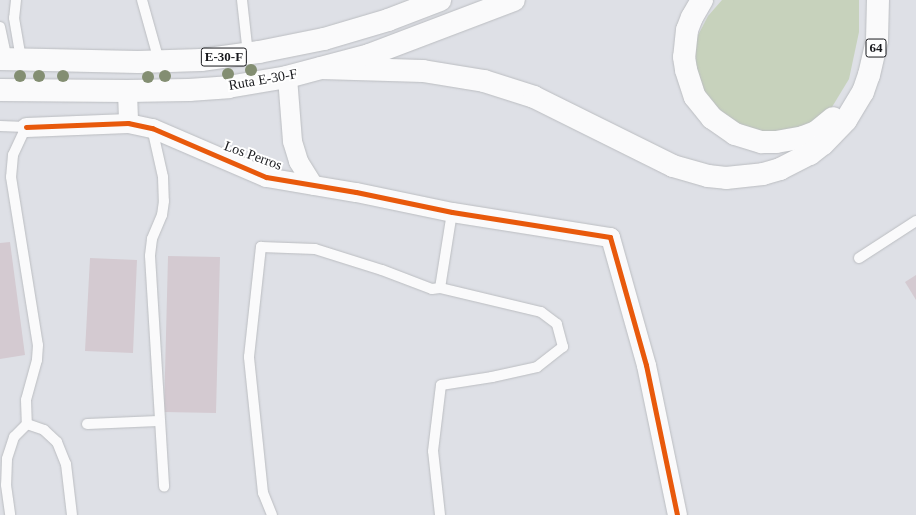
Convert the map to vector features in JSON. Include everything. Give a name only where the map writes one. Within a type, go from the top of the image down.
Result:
[{"type":"main road","name":"Ruta E-30-F","points":[[9,59],[159,61],[201,60],[248,54],[324,39],[388,20],[440,0]]},
{"type":"main road","name":"Ruta E-30-F","points":[[0,90],[127,91],[228,87],[287,77],[369,55],[514,0]]},
{"type":"main road","points":[[702,0],[692,17],[687,30],[685,50],[686,70],[695,97],[708,113],[723,127],[736,134],[762,142],[790,141],[816,132],[863,92]]},
{"type":"main road","name":"64","points":[[863,92],[869,75],[877,40],[878,1]]},
{"type":"main road","points":[[322,68],[423,71],[484,80],[534,97],[673,166],[702,175],[726,178],[763,174],[780,169],[810,154],[823,144],[846,120],[863,92]]},
{"type":"street","name":"Los Perros","points":[[287,77],[292,140],[298,162],[313,185]]},
{"type":"street","points":[[127,91],[128,123]]},
{"type":"street","name":"Los Perros","points":[[26,127],[128,123],[152,128],[266,176],[356,192],[452,212],[498,218],[610,237],[646,365],[677,515]]},
{"type":"lane","points":[[9,59],[16,0]]},
{"type":"lane","points":[[142,0],[159,61]]},
{"type":"lane","points":[[242,0],[248,54]]},
{"type":"lane","points":[[0,26],[9,59]]},
{"type":"lane","points":[[0,126],[26,127],[13,155],[11,177],[38,345],[37,360],[26,400],[27,424],[14,437],[7,459],[3,485],[10,515]]},
{"type":"lane","points":[[152,128],[164,185],[162,215],[152,239],[150,256],[164,487]]},
{"type":"lane","points":[[440,288],[452,212]]},
{"type":"lane","points":[[859,258],[916,222]]},
{"type":"lane","points":[[272,515],[263,493],[249,357],[261,247],[315,249],[382,270],[432,289],[440,288],[541,312],[557,324],[563,347],[537,367],[492,377],[441,385],[433,451],[440,515]]},
{"type":"lane","points":[[87,424],[159,421]]},
{"type":"lane","points":[[27,424],[44,430],[56,442],[66,464],[72,515]]},
{"type":"green space","points":[[722,0],[859,0],[859,32],[849,79],[832,107],[802,131],[763,134],[728,123],[706,102],[695,64],[696,39],[708,16]]},
{"type":"building","points":[[10,242],[25,355],[0,359],[0,243]]},
{"type":"building","points":[[168,256],[220,257],[216,413],[164,412]]},
{"type":"building","points":[[90,258],[137,260],[133,353],[85,351]]},
{"type":"building","points":[[916,275],[916,300],[905,282]]},
{"type":"cycle path","points":[[26,127],[128,123],[152,128],[266,177],[356,192],[452,212],[610,237],[646,365],[677,515]]}]
